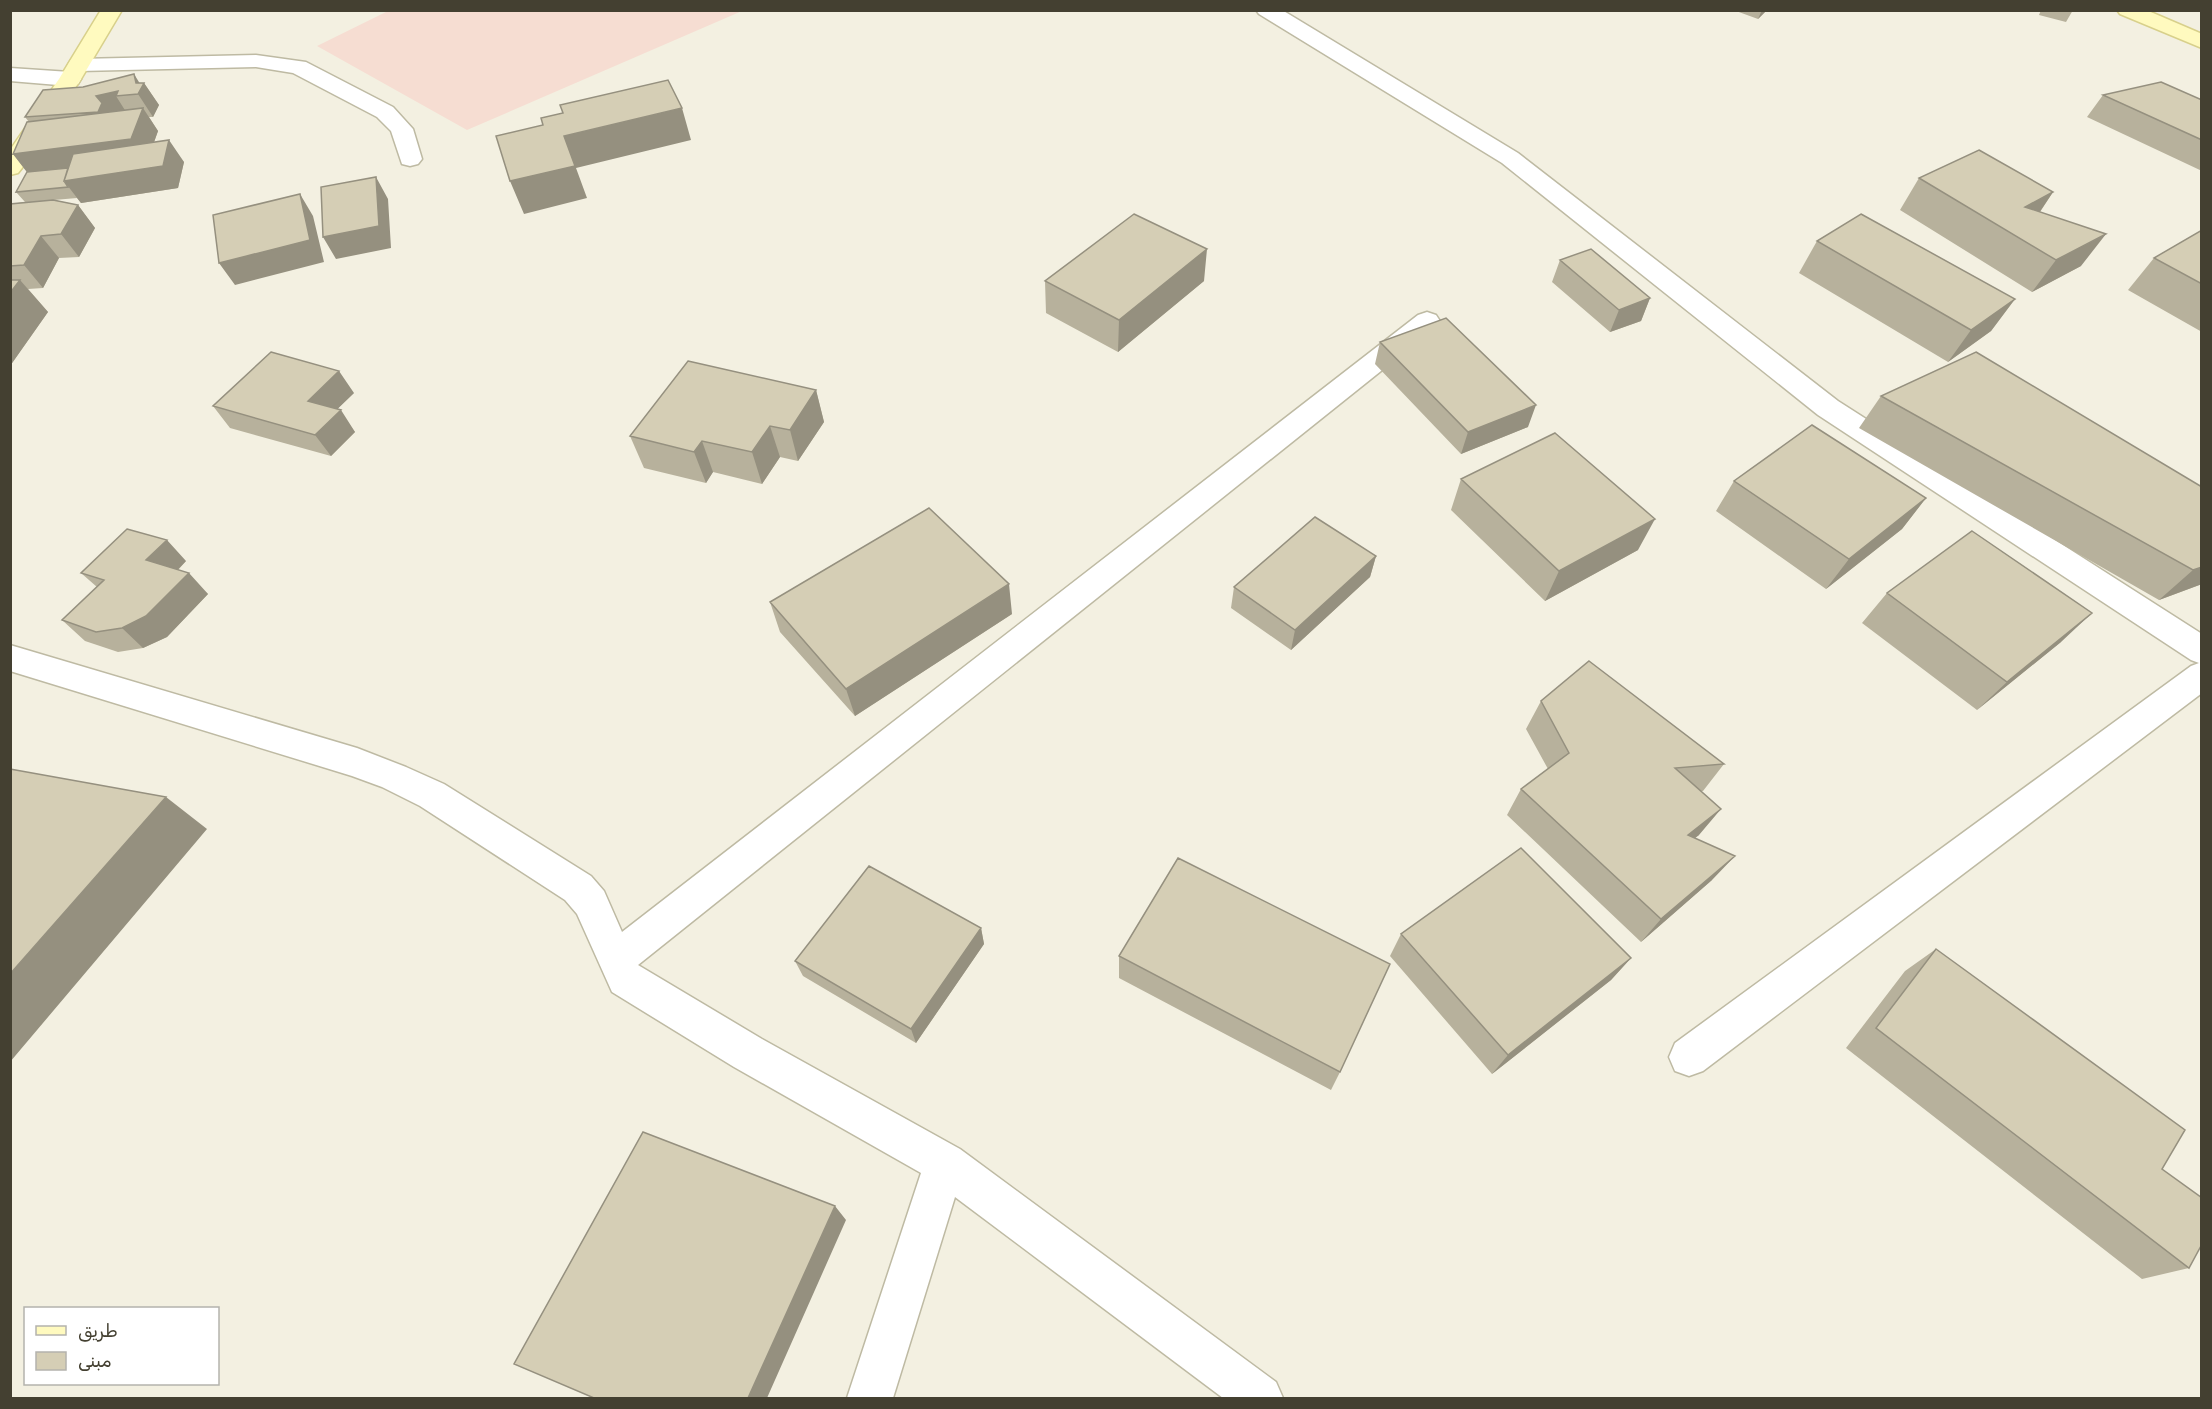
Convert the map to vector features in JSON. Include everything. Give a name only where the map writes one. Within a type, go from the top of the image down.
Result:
[{"type":"main road","points":[[10,168],[112,10]]},
{"type":"main road","points":[[2127,10],[2202,42]]},
{"type":"street","points":[[1266,10],[1510,158],[1828,408],[2202,651]]},
{"type":"street","points":[[10,74],[256,61],[298,67],[385,112],[402,129],[410,159]]},
{"type":"street","points":[[615,960],[1427,321]]},
{"type":"street","points":[[10,658],[357,763],[432,795],[578,888],[591,903],[615,960],[626,979],[646,993],[945,1164],[1260,1398]]},
{"type":"street","points":[[1689,1057],[2202,675]]},
{"type":"street","points":[[870,1398],[945,1164]]},
{"type":"shaded area","points":[[388,11],[742,11],[467,130],[317,46]]},
{"type":"building","points":[[134,74],[136,83],[144,83],[138,94],[116,96],[118,91],[96,96],[102,103],[98,112],[25,117],[43,90],[83,87]]},
{"type":"building","points":[[668,80],[682,108],[564,136],[575,166],[510,181],[496,136],[543,125],[541,118],[563,113],[560,105]]},
{"type":"building","points":[[2161,82],[2202,100],[2202,140],[2103,95]]},
{"type":"building","points":[[143,108],[131,139],[13,154],[27,122]]},
{"type":"building","points":[[169,140],[163,166],[64,181],[73,154]]},
{"type":"building","points":[[1979,150],[2053,192],[2025,207],[2106,234],[2056,260],[1919,178]]},
{"type":"building","points":[[68,168],[64,181],[68,187],[16,192],[27,172]]},
{"type":"building","points":[[376,177],[379,226],[323,237],[321,187]]},
{"type":"building","points":[[300,194],[310,240],[219,263],[213,215]]},
{"type":"building","points":[[53,200],[78,205],[61,234],[41,236],[24,265],[10,266],[10,204]]},
{"type":"building","points":[[1134,214],[1207,249],[1119,320],[1045,281]]},
{"type":"building","points":[[1861,214],[2015,299],[1971,330],[1817,241]]},
{"type":"building","points":[[2202,230],[2202,284],[2154,258]]},
{"type":"building","points":[[1591,249],[1650,298],[1619,310],[1560,260]]},
{"type":"building","points":[[10,280],[20,280],[10,293]]},
{"type":"building","points":[[1446,318],[1536,405],[1468,432],[1380,342]]},
{"type":"building","points":[[271,352],[339,371],[308,401],[341,410],[315,435],[213,406]]},
{"type":"building","points":[[1976,352],[2202,487],[2202,567],[2193,570],[1881,396]]},
{"type":"building","points":[[688,361],[816,390],[790,430],[770,426],[752,452],[702,441],[694,452],[630,436]]},
{"type":"building","points":[[1812,425],[1926,498],[1849,559],[1734,481]]},
{"type":"building","points":[[1555,433],[1655,519],[1559,571],[1461,479]]},
{"type":"building","points":[[929,508],[1009,584],[846,689],[770,602]]},
{"type":"building","points":[[1315,517],[1376,556],[1295,630],[1234,587]]},
{"type":"building","points":[[127,529],[167,540],[146,560],[189,573],[146,616],[122,628],[96,632],[62,620],[104,580],[81,573]]},
{"type":"building","points":[[1972,531],[2092,613],[2007,682],[1887,593]]},
{"type":"building","points":[[1589,661],[1724,764],[1675,768],[1721,809],[1688,835],[1735,856],[1661,919],[1521,789],[1569,753],[1541,701]]},
{"type":"building","points":[[10,769],[166,797],[10,974]]},
{"type":"building","points":[[1521,848],[1631,958],[1508,1055],[1401,934]]},
{"type":"building","points":[[1178,858],[1390,964],[1340,1072],[1119,956]]},
{"type":"building","points":[[869,866],[981,928],[911,1029],[795,961]]},
{"type":"building","points":[[1936,949],[2185,1130],[2162,1169],[2202,1198],[2202,1244],[2189,1268],[1876,1028]]},
{"type":"building","points":[[643,1132],[835,1206],[748,1398],[594,1398],[514,1364]]}]
